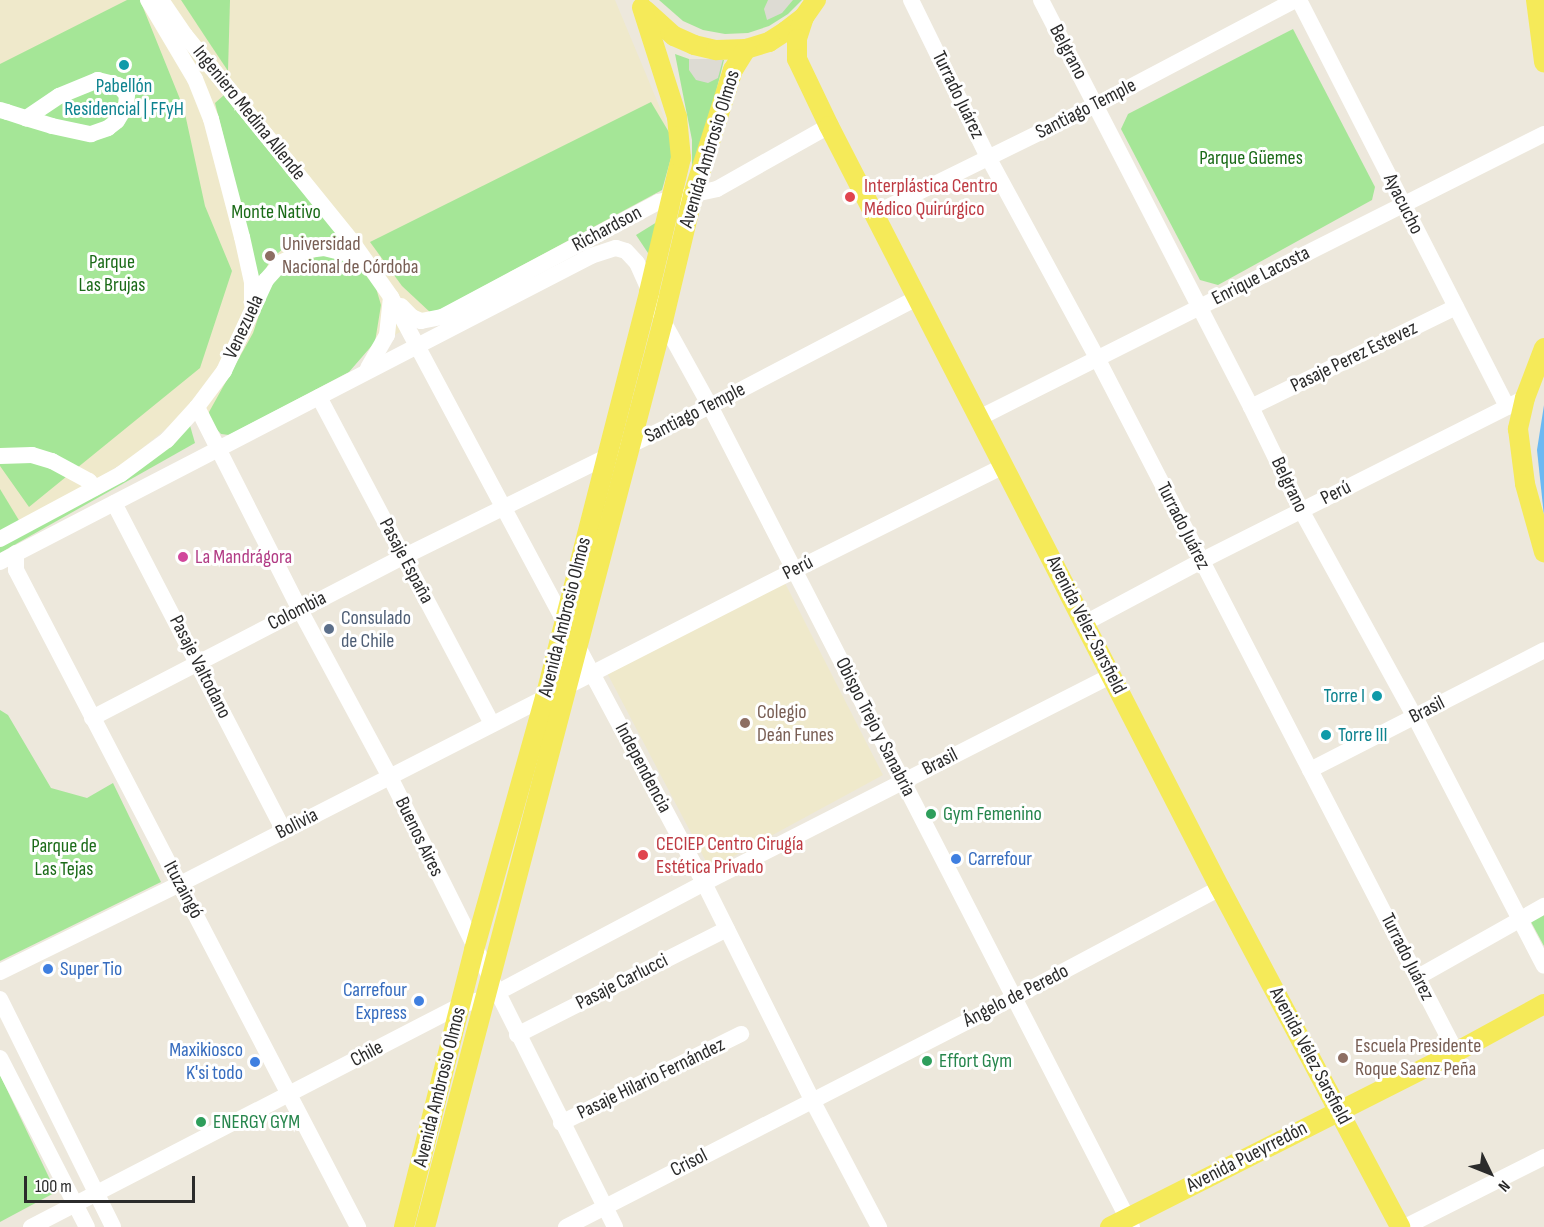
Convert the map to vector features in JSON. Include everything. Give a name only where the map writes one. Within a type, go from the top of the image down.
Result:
[{"type":"main road","points":[[640,3],[657,23],[674,36],[694,45],[716,50],[746,49],[769,42],[804,17],[816,0]]},
{"type":"main road","points":[[1536,0],[1544,62]]},
{"type":"main road","name":"Avenida Ambrosio Olmos","points":[[405,1227],[474,950],[545,698],[563,618],[650,292],[681,158],[680,133],[640,3]]},
{"type":"main road","name":"Avenida Vélez Sarsfield","points":[[804,17],[796,39],[797,59],[830,126],[1220,888],[1400,1227]]},
{"type":"main road","name":"Avenida Ambrosio Olmos","points":[[425,1227],[492,990],[577,643],[663,321],[693,195],[733,70],[746,49]]},
{"type":"main road","points":[[1544,348],[1525,398],[1518,429],[1530,504],[1544,552]]},
{"type":"main road","name":"Avenida Pueyrredón","points":[[1123,1224],[1544,1004]]},
{"type":"street","name":"Ingeniero Medina Allende","points":[[148,0],[204,98],[237,215],[252,282],[252,311]]},
{"type":"street","name":"Ingeniero Medina Allende","points":[[161,0],[185,35],[279,148],[373,268],[418,344]]},
{"type":"street","name":"Turrado Juárez","points":[[911,0],[988,157],[1097,358],[1456,1052]]},
{"type":"street","name":"Belgrano","points":[[1041,0],[1251,407],[1301,510],[1415,717],[1544,966]]},
{"type":"street","name":"Santiago Temple","points":[[874,214],[1096,105],[1297,0]]},
{"type":"street","name":"Ayacucho","points":[[1297,0],[1507,407]]},
{"type":"street","points":[[0,110],[26,118],[66,130],[99,133],[108,128],[123,113],[127,95],[118,85],[98,80],[58,96],[26,118]]},
{"type":"street","points":[[204,98],[225,85]]},
{"type":"street","name":"Richardson","points":[[392,297],[412,317],[421,321],[442,317],[658,202],[717,189],[830,126]]},
{"type":"street","name":"Enrique Lacosta","points":[[979,418],[1544,134]]},
{"type":"street","name":"Richardson","points":[[418,344],[605,250],[616,248],[632,257],[650,292]]},
{"type":"street","name":"Venezuela","points":[[95,488],[144,458],[197,407],[224,371],[271,273],[293,255],[308,249],[337,249],[353,255],[373,268]]},
{"type":"street","name":"Obispo Trejo y Sanabria","points":[[650,292],[1015,997],[1123,1224]]},
{"type":"street","points":[[366,371],[387,335],[392,297]]},
{"type":"street","name":"Santiago Temple","points":[[504,507],[710,406],[917,298]]},
{"type":"street","name":"Pasaje Perez Estevez","points":[[1251,407],[1456,307]]},
{"type":"street","points":[[0,562],[418,344]]},
{"type":"street","name":"Independencia","points":[[418,344],[704,883],[812,1100],[879,1227]]},
{"type":"street","name":"Pasaje España","points":[[319,397],[492,724]]},
{"type":"street","name":"Perú","points":[[1085,623],[1201,561],[1525,398]]},
{"type":"street","points":[[197,407],[218,449]]},
{"type":"street","name":"Buenos Aires","points":[[218,449],[300,610],[390,777],[492,990],[615,1227]]},
{"type":"street","points":[[0,456],[32,455],[52,461],[89,481],[95,488],[0,539]]},
{"type":"street","name":"Perú","points":[[593,673],[1004,466]]},
{"type":"street","name":"Pasaje Valtodano","points":[[114,503],[284,831]]},
{"type":"street","name":"Colombia","points":[[92,718],[197,661],[504,507]]},
{"type":"street","name":"Ituzaingó","points":[[16,553],[14,564],[16,570],[358,1227]]},
{"type":"street","name":"Brasil","points":[[1310,770],[1544,650]]},
{"type":"street","name":"Bolivia","points":[[0,972],[180,884],[593,673]]},
{"type":"street","name":"Brasil","points":[[704,883],[1112,675]]},
{"type":"street","name":"Chile","points":[[31,1227],[461,1005],[704,883]]},
{"type":"street","name":"Ángelo de Peredo","points":[[812,1100],[1015,997],[1220,888]]},
{"type":"street","points":[[1418,977],[1544,906]]},
{"type":"street","name":"Pasaje Carlucci","points":[[516,1035],[727,929]]},
{"type":"street","points":[[0,999],[113,1227]]},
{"type":"street","name":"Pasaje Hilario Fernández","points":[[561,1124],[741,1034]]},
{"type":"street","points":[[0,1058],[72,1207],[87,1227]]},
{"type":"street","name":"Crisol","points":[[566,1227],[812,1100]]},
{"type":"street","points":[[1405,1227],[1544,1156]]},
{"type":"street","points":[[63,1227],[72,1207]]},
{"type":"shaded area","name":"Universidad Nacional de Córdoba","points":[[0,0],[615,0],[673,139],[662,190],[432,314],[225,431],[185,413],[128,460],[51,507],[0,533]]},
{"type":"shaded area","points":[[768,0],[793,0],[782,13],[767,20],[764,9]]},
{"type":"shaded area","points":[[689,59],[723,59],[718,78],[708,83],[696,80],[689,70]]},
{"type":"shaded area","name":"Colegio Deán Funes","points":[[785,583],[883,775],[710,869],[606,671]]},
{"type":"green space","name":"Parque Las Brujas","points":[[127,0],[140,0],[184,109],[205,206],[232,271],[200,368],[29,507],[0,466],[0,64]]},
{"type":"green space","points":[[181,0],[230,0],[228,71],[208,41]]},
{"type":"green space","points":[[659,0],[802,0],[788,14],[769,26],[748,33],[725,34],[703,30],[683,21]]},
{"type":"green space","name":"Parque Güemes","points":[[1293,29],[1375,187],[1372,200],[1218,285],[1200,280],[1121,129],[1128,114]]},
{"type":"green space","points":[[675,54],[689,59],[724,60],[697,168],[692,167],[692,140]]},
{"type":"green space","name":"Monte Nativo","points":[[224,95],[345,241],[331,237],[315,238],[285,247],[270,260],[260,283],[215,103]]},
{"type":"green space","points":[[651,102],[673,139],[671,158],[662,190],[432,314],[402,286],[370,242]]},
{"type":"green space","points":[[657,222],[650,256],[636,235]]},
{"type":"green space","points":[[321,255],[344,258],[367,273],[376,288],[381,305],[375,342],[349,372],[229,435],[221,434],[210,422],[209,412],[253,333],[271,279],[286,268]]},
{"type":"green space","points":[[189,422],[195,443],[0,553],[0,543]]},
{"type":"green space","points":[[0,489],[20,522],[0,532]]},
{"type":"green space","name":"Parque de Las Tejas","points":[[0,710],[8,715],[51,788],[87,798],[113,783],[161,882],[0,961]]},
{"type":"green space","points":[[1544,912],[1544,946],[1530,920]]},
{"type":"green space","points":[[0,1075],[56,1192],[0,1222]]},
{"type":"water","points":[[1544,405],[1544,516],[1537,450]]},
{"type":"place","name":"Pabellón Residencial | FFyH","points":[[124,65]]},
{"type":"place","name":"Interplástica Centro Médico Quirúrgico","points":[[850,197]]},
{"type":"place","name":"Universidad Nacional de Córdoba","points":[[270,256]]},
{"type":"place","name":"La Mandrágora","points":[[183,557]]},
{"type":"place","name":"Consulado de Chile","points":[[329,629]]},
{"type":"place","name":"Torre I","points":[[1377,696]]},
{"type":"place","name":"Colegio Deán Funes","points":[[745,723]]},
{"type":"place","name":"Torre III","points":[[1326,735]]},
{"type":"place","name":"Gym Femenino","points":[[931,814]]},
{"type":"place","name":"CECIEP Centro Cirugía Estética Privado","points":[[643,855]]},
{"type":"place","name":"Carrefour","points":[[956,859]]},
{"type":"place","name":"Super Tio","points":[[48,969]]},
{"type":"place","name":"Carrefour Express","points":[[419,1001]]},
{"type":"place","name":"Escuela Presidente Roque Saenz Peña","points":[[1343,1058]]},
{"type":"place","name":"Effort Gym","points":[[927,1061]]},
{"type":"place","name":"Maxikiosco K'si todo","points":[[255,1062]]},
{"type":"place","name":"ENERGY GYM","points":[[201,1122]]}]
